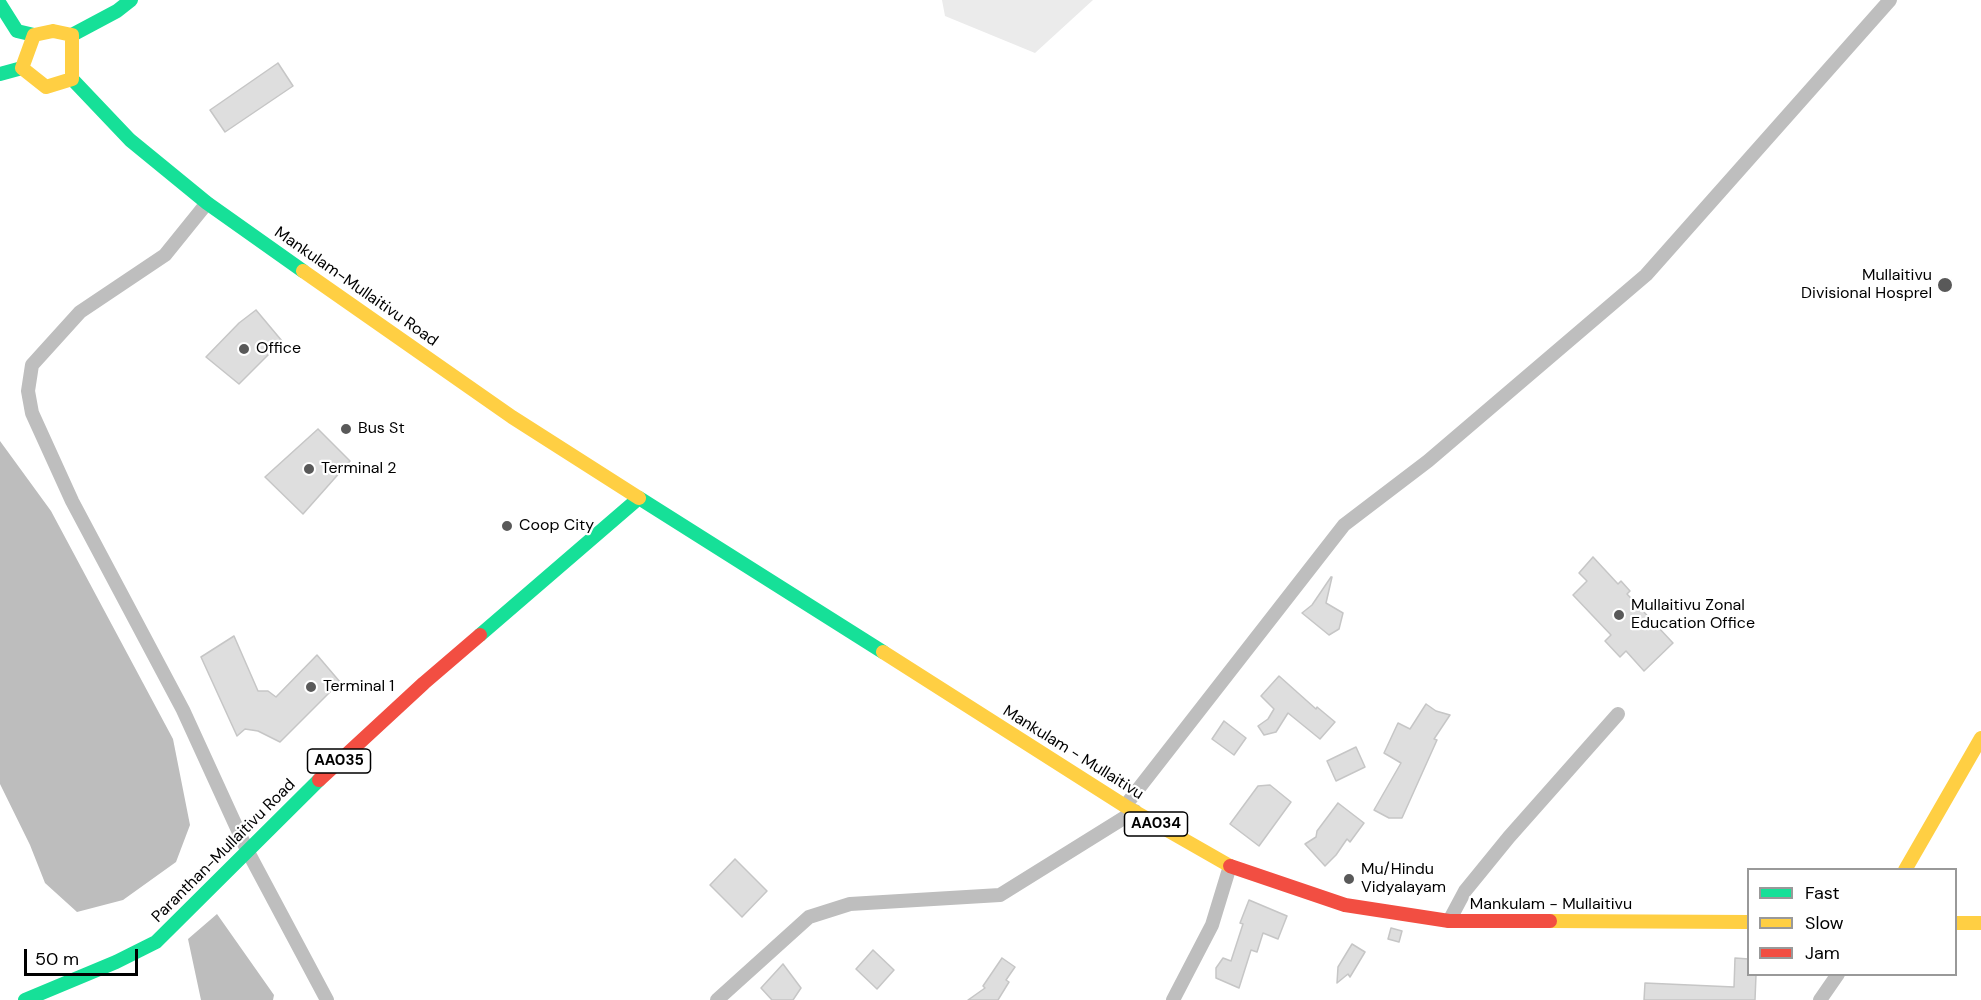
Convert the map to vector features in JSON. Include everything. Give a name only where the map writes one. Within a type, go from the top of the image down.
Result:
[{"type":"main road","points":[[0,4],[17,31],[34,35],[53,31],[72,34],[117,11],[131,0]]},
{"type":"main road","points":[[22,68],[46,87],[72,79],[72,34]]},
{"type":"main road","points":[[22,68],[34,35]]},
{"type":"main road","points":[[0,74],[22,68]]},
{"type":"main road","name":"Mankulam-Mullaitivu Road","points":[[72,79],[130,140],[207,203],[512,417],[639,498]]},
{"type":"main road","name":"Mankulam - Mullaitivu","points":[[639,498],[1130,809],[1230,866],[1345,905],[1449,921],[1747,922]]},
{"type":"main road","name":"Paranthan-Mullaitivu Road","points":[[25,1000],[116,963],[156,942],[294,803],[424,682],[639,498]]},
{"type":"main road","points":[[1906,868],[1981,738]]},
{"type":"main road","points":[[1957,923],[1981,923]]},
{"type":"street","points":[[717,1000],[809,916],[850,904],[1000,895],[1130,809],[1344,525],[1428,461],[1646,274],[1890,0]]},
{"type":"street","points":[[207,203],[165,255],[80,312],[32,365],[28,392],[32,413],[72,501],[183,710],[247,850],[327,1000]]},
{"type":"street","points":[[1449,921],[1465,891],[1509,837],[1618,714]]},
{"type":"street","points":[[1173,1000],[1212,925],[1230,866]]},
{"type":"street","points":[[1820,1000],[1837,976]]},
{"type":"shaded area","points":[[942,0],[1093,0],[1035,53],[945,16]]},
{"type":"shaded area","points":[[0,441],[51,511],[173,739],[190,825],[176,862],[123,900],[77,912],[45,883],[30,845],[0,784]]},
{"type":"shaded area","points":[[217,914],[274,995],[273,1000],[201,1000],[188,939]]},
{"type":"building","points":[[278,63],[293,86],[225,132],[210,110]]},
{"type":"building","name":"Office","points":[[256,310],[282,341],[239,384],[206,357],[239,323]]},
{"type":"building","name":"Terminal 2","points":[[318,429],[350,461],[303,514],[265,477]]},
{"type":"building","name":"Mullaitivu Zonal Education Office","points":[[1593,557],[1618,584],[1621,581],[1630,591],[1627,594],[1673,643],[1644,671],[1626,651],[1620,657],[1605,641],[1611,635],[1573,595],[1587,581],[1579,573]]},
{"type":"building","points":[[1331,577],[1326,603],[1343,613],[1339,629],[1329,635],[1302,613],[1312,605]]},
{"type":"building","name":"Terminal 1","points":[[234,636],[258,691],[268,691],[276,697],[317,655],[340,682],[280,742],[258,731],[245,729],[237,736],[201,657]]},
{"type":"building","points":[[1279,676],[1316,709],[1317,707],[1335,722],[1320,739],[1288,713],[1276,732],[1264,735],[1258,726],[1268,719],[1274,709],[1261,696]]},
{"type":"building","points":[[1426,704],[1436,711],[1450,715],[1434,739],[1437,740],[1402,818],[1389,818],[1374,810],[1401,763],[1384,753],[1398,723],[1410,729]]},
{"type":"building","points":[[1224,721],[1246,738],[1234,755],[1212,739]]},
{"type":"building","points":[[1356,747],[1365,767],[1336,781],[1327,761]]},
{"type":"building","points":[[1270,785],[1291,802],[1259,846],[1230,824],[1258,786]]},
{"type":"building","points":[[1338,803],[1364,823],[1350,842],[1347,839],[1325,866],[1305,844],[1316,837],[1317,831]]},
{"type":"building","points":[[735,859],[767,891],[742,917],[710,885]]},
{"type":"building","points":[[1249,900],[1287,916],[1278,939],[1263,933],[1257,952],[1251,950],[1239,988],[1216,978],[1216,968],[1223,958],[1231,961],[1243,924],[1240,923]]},
{"type":"building","points":[[1391,928],[1402,931],[1399,942],[1388,939]]},
{"type":"building","points":[[1352,944],[1365,952],[1350,977],[1348,974],[1337,983],[1338,967]]},
{"type":"building","points":[[873,950],[894,970],[877,989],[856,969]]},
{"type":"building","points":[[1002,958],[1015,967],[1006,980],[1009,982],[998,1000],[968,1000],[985,988],[983,986]]},
{"type":"building","points":[[1735,958],[1747,959],[1747,976],[1756,976],[1755,1000],[1644,1000],[1645,983],[1734,987]]},
{"type":"building","points":[[783,964],[801,988],[793,1000],[772,1000],[761,988]]},
{"type":"traffic: fast","points":[[72,35],[117,11],[131,0]]},
{"type":"traffic: fast","points":[[0,4],[17,31],[34,35]]},
{"type":"traffic: fast","points":[[0,74],[22,68]]},
{"type":"traffic: fast","points":[[72,79],[130,140],[207,203],[303,271]]},
{"type":"traffic: fast","points":[[480,635],[639,498],[883,652]]},
{"type":"traffic: fast","points":[[25,1000],[116,962],[156,942],[319,780]]},
{"type":"traffic: slow","points":[[53,31],[72,35],[72,79],[46,87],[22,68],[34,35],[53,31]]},
{"type":"traffic: slow","points":[[303,271],[512,417],[639,498]]},
{"type":"traffic: slow","points":[[883,652],[1125,806],[1230,866]]},
{"type":"traffic: slow","points":[[1906,868],[1981,738]]},
{"type":"traffic: slow","points":[[1550,921],[1747,922]]},
{"type":"traffic: slow","points":[[1957,923],[1981,923]]},
{"type":"traffic: jam","points":[[319,780],[424,683],[480,635]]},
{"type":"traffic: jam","points":[[1230,866],[1345,905],[1449,921],[1550,921]]},
{"type":"place","name":"Mullaitivu Divisional Hosprel","points":[[1945,285]]},
{"type":"place","name":"Office","points":[[244,349]]},
{"type":"place","name":"Bus St","points":[[346,429]]},
{"type":"place","name":"Terminal 2","points":[[309,469]]},
{"type":"place","name":"Coop City","points":[[507,526]]},
{"type":"place","name":"Mullaitivu Zonal Education Office","points":[[1619,615]]},
{"type":"place","name":"Terminal 1","points":[[311,687]]},
{"type":"place","name":"Mu/Hindu Vidyalayam","points":[[1349,879]]}]
